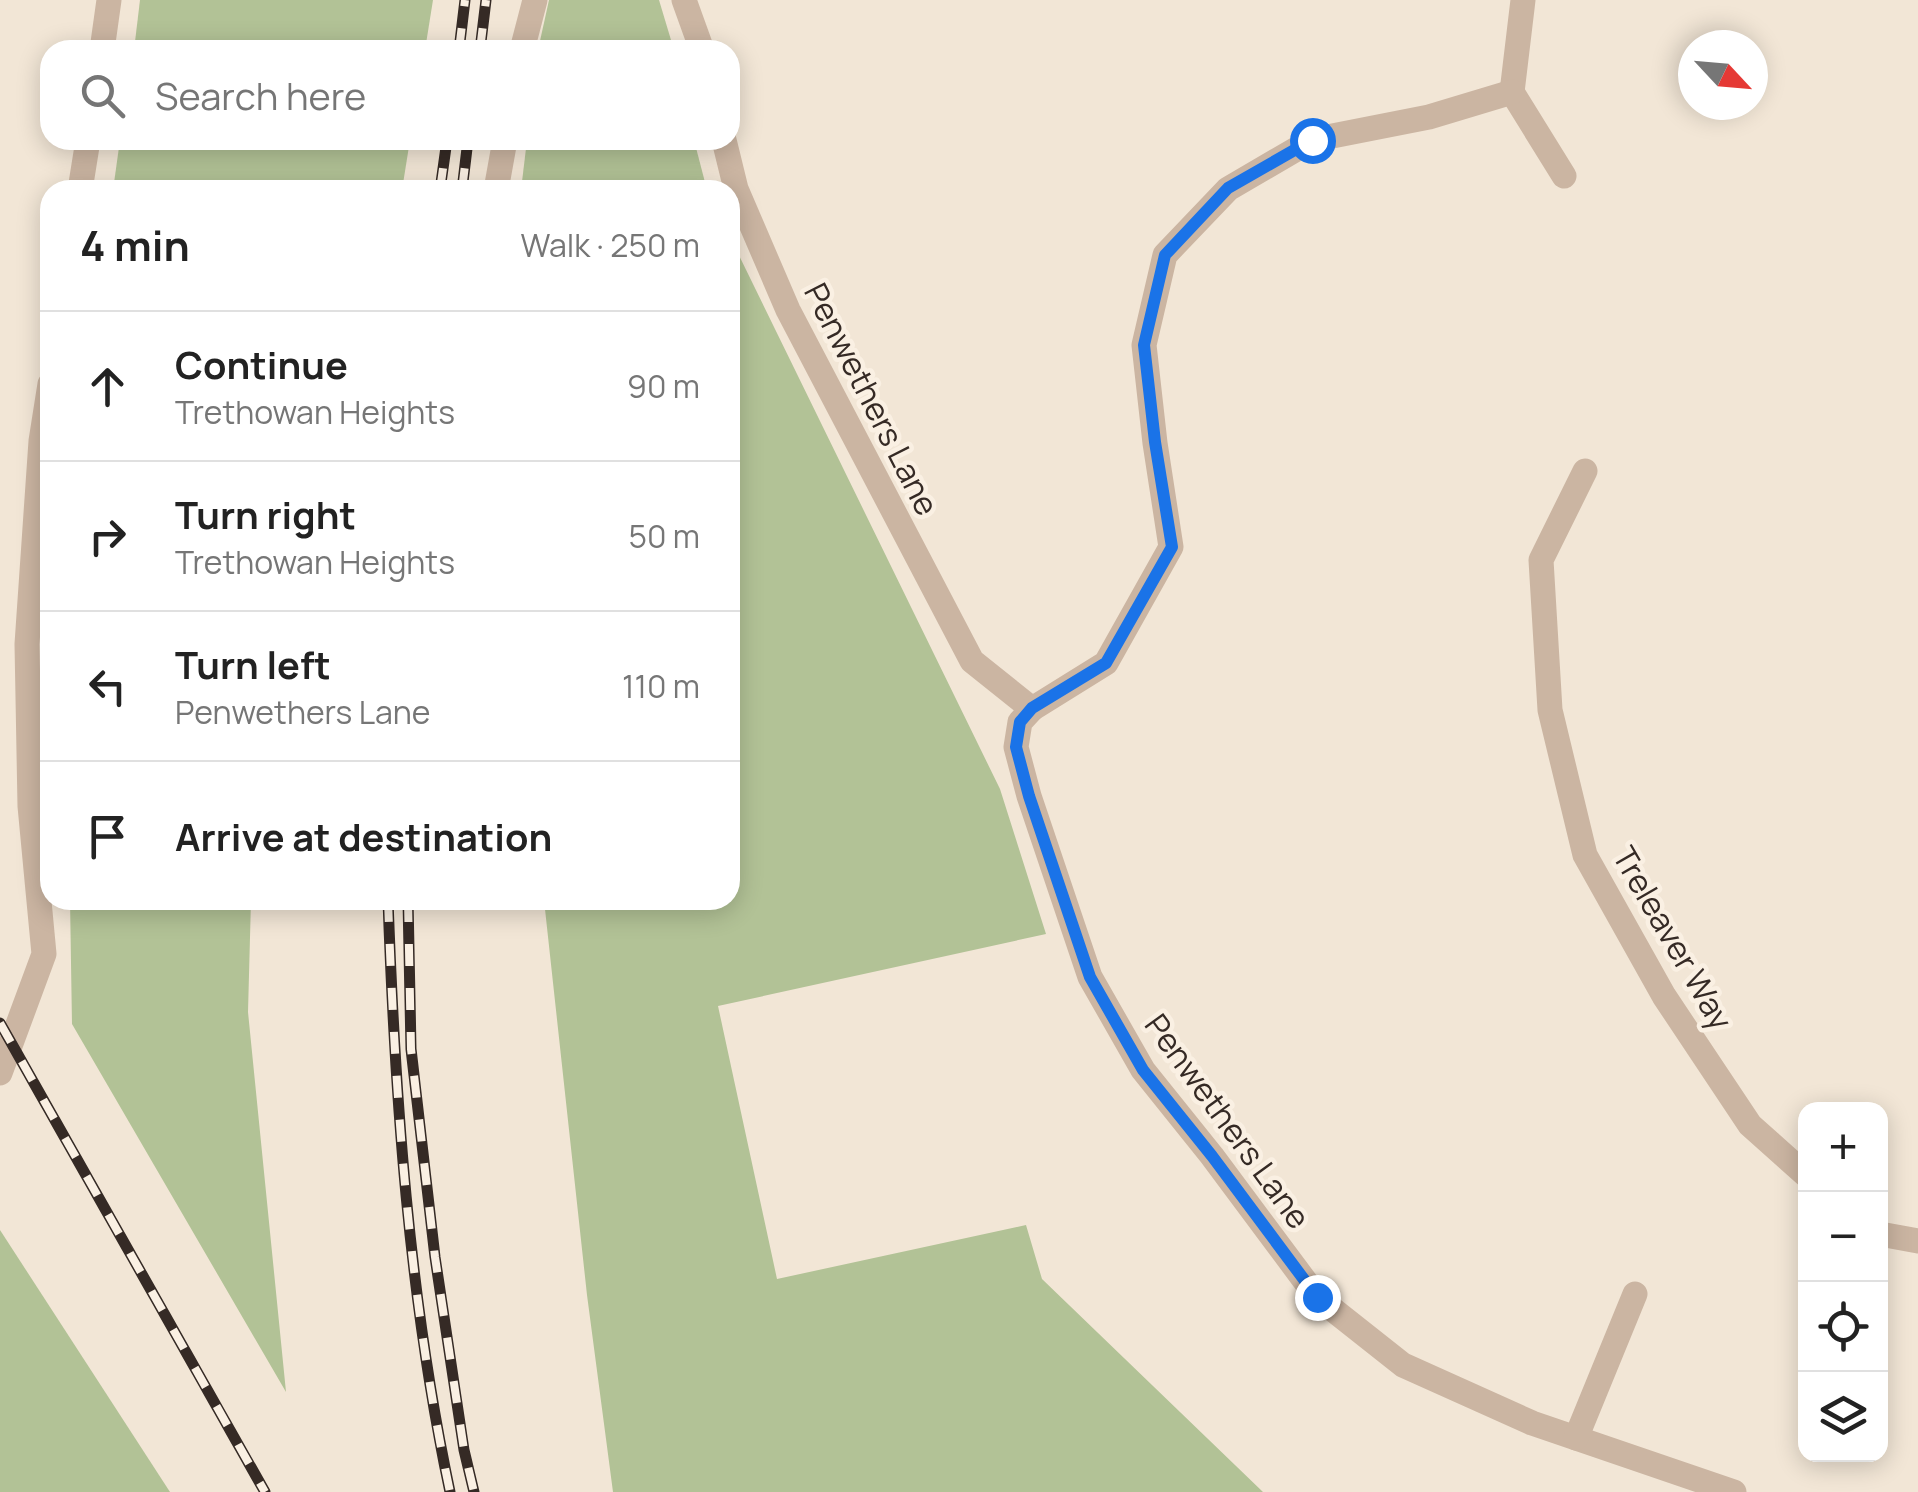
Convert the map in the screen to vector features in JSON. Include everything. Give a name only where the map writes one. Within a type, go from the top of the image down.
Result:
[{"type":"street","points":[[104,40],[110,0]]},
{"type":"street","points":[[525,40],[535,0]]},
{"type":"street","points":[[684,0],[698,40]]},
{"type":"street","points":[[1523,0],[1512,92],[1564,176]]},
{"type":"street","points":[[1032,708],[1106,663],[1172,547],[1144,345],[1165,255],[1228,188],[1312,140],[1429,117],[1512,92]]},
{"type":"street","points":[[82,180],[86,150]]},
{"type":"street","points":[[498,180],[504,150]]},
{"type":"street","name":"Penwethers Lane","points":[[726,150],[734,180]]},
{"type":"street","name":"Penwethers Lane","points":[[740,198],[788,310],[972,662],[1032,708],[1020,722],[1016,747],[1090,977],[1143,1070],[1317,1297],[1403,1365],[1532,1424],[1734,1492]]},
{"type":"street","points":[[0,1074],[44,954],[30,806],[28,644],[40,457]]},
{"type":"street","name":"Treleaver Way","points":[[1585,471],[1541,560],[1550,710],[1586,855],[1664,996],[1750,1124],[1798,1168]]},
{"type":"street","points":[[1888,1235],[1918,1240]]},
{"type":"street","points":[[1576,1438],[1635,1294]]},
{"type":"green space","points":[[140,0],[433,0],[427,40],[135,40]]},
{"type":"green space","points":[[549,0],[659,0],[671,40],[540,40]]},
{"type":"green space","points":[[119,150],[408,150],[404,180],[114,180]]},
{"type":"green space","points":[[526,150],[697,150],[704,180],[522,180]]},
{"type":"green space","points":[[740,257],[1000,789],[1046,934],[718,1006],[777,1279],[1026,1225],[1042,1279],[1263,1492],[613,1492],[545,910],[740,910]]},
{"type":"green space","points":[[70,910],[251,910],[248,1012],[286,1392],[72,1024]]},
{"type":"green space","points":[[0,1230],[170,1492],[0,1492]]},
{"type":"railway","points":[[460,40],[465,0]]},
{"type":"railway","points":[[481,40],[486,0]]},
{"type":"railway","points":[[441,180],[446,150]]},
{"type":"railway","points":[[463,180],[467,150]]},
{"type":"railway","points":[[388,910],[406,1198],[424,1346],[450,1492]]},
{"type":"railway","points":[[408,910],[411,1049],[435,1257],[474,1492]]},
{"type":"railway","points":[[0,1023],[265,1492]]},
{"type":"route","points":[[1312,140],[1228,188],[1165,255],[1144,345],[1172,547],[1106,663],[1032,708],[1020,722],[1016,747],[1090,977],[1143,1070],[1317,1297]]}]
